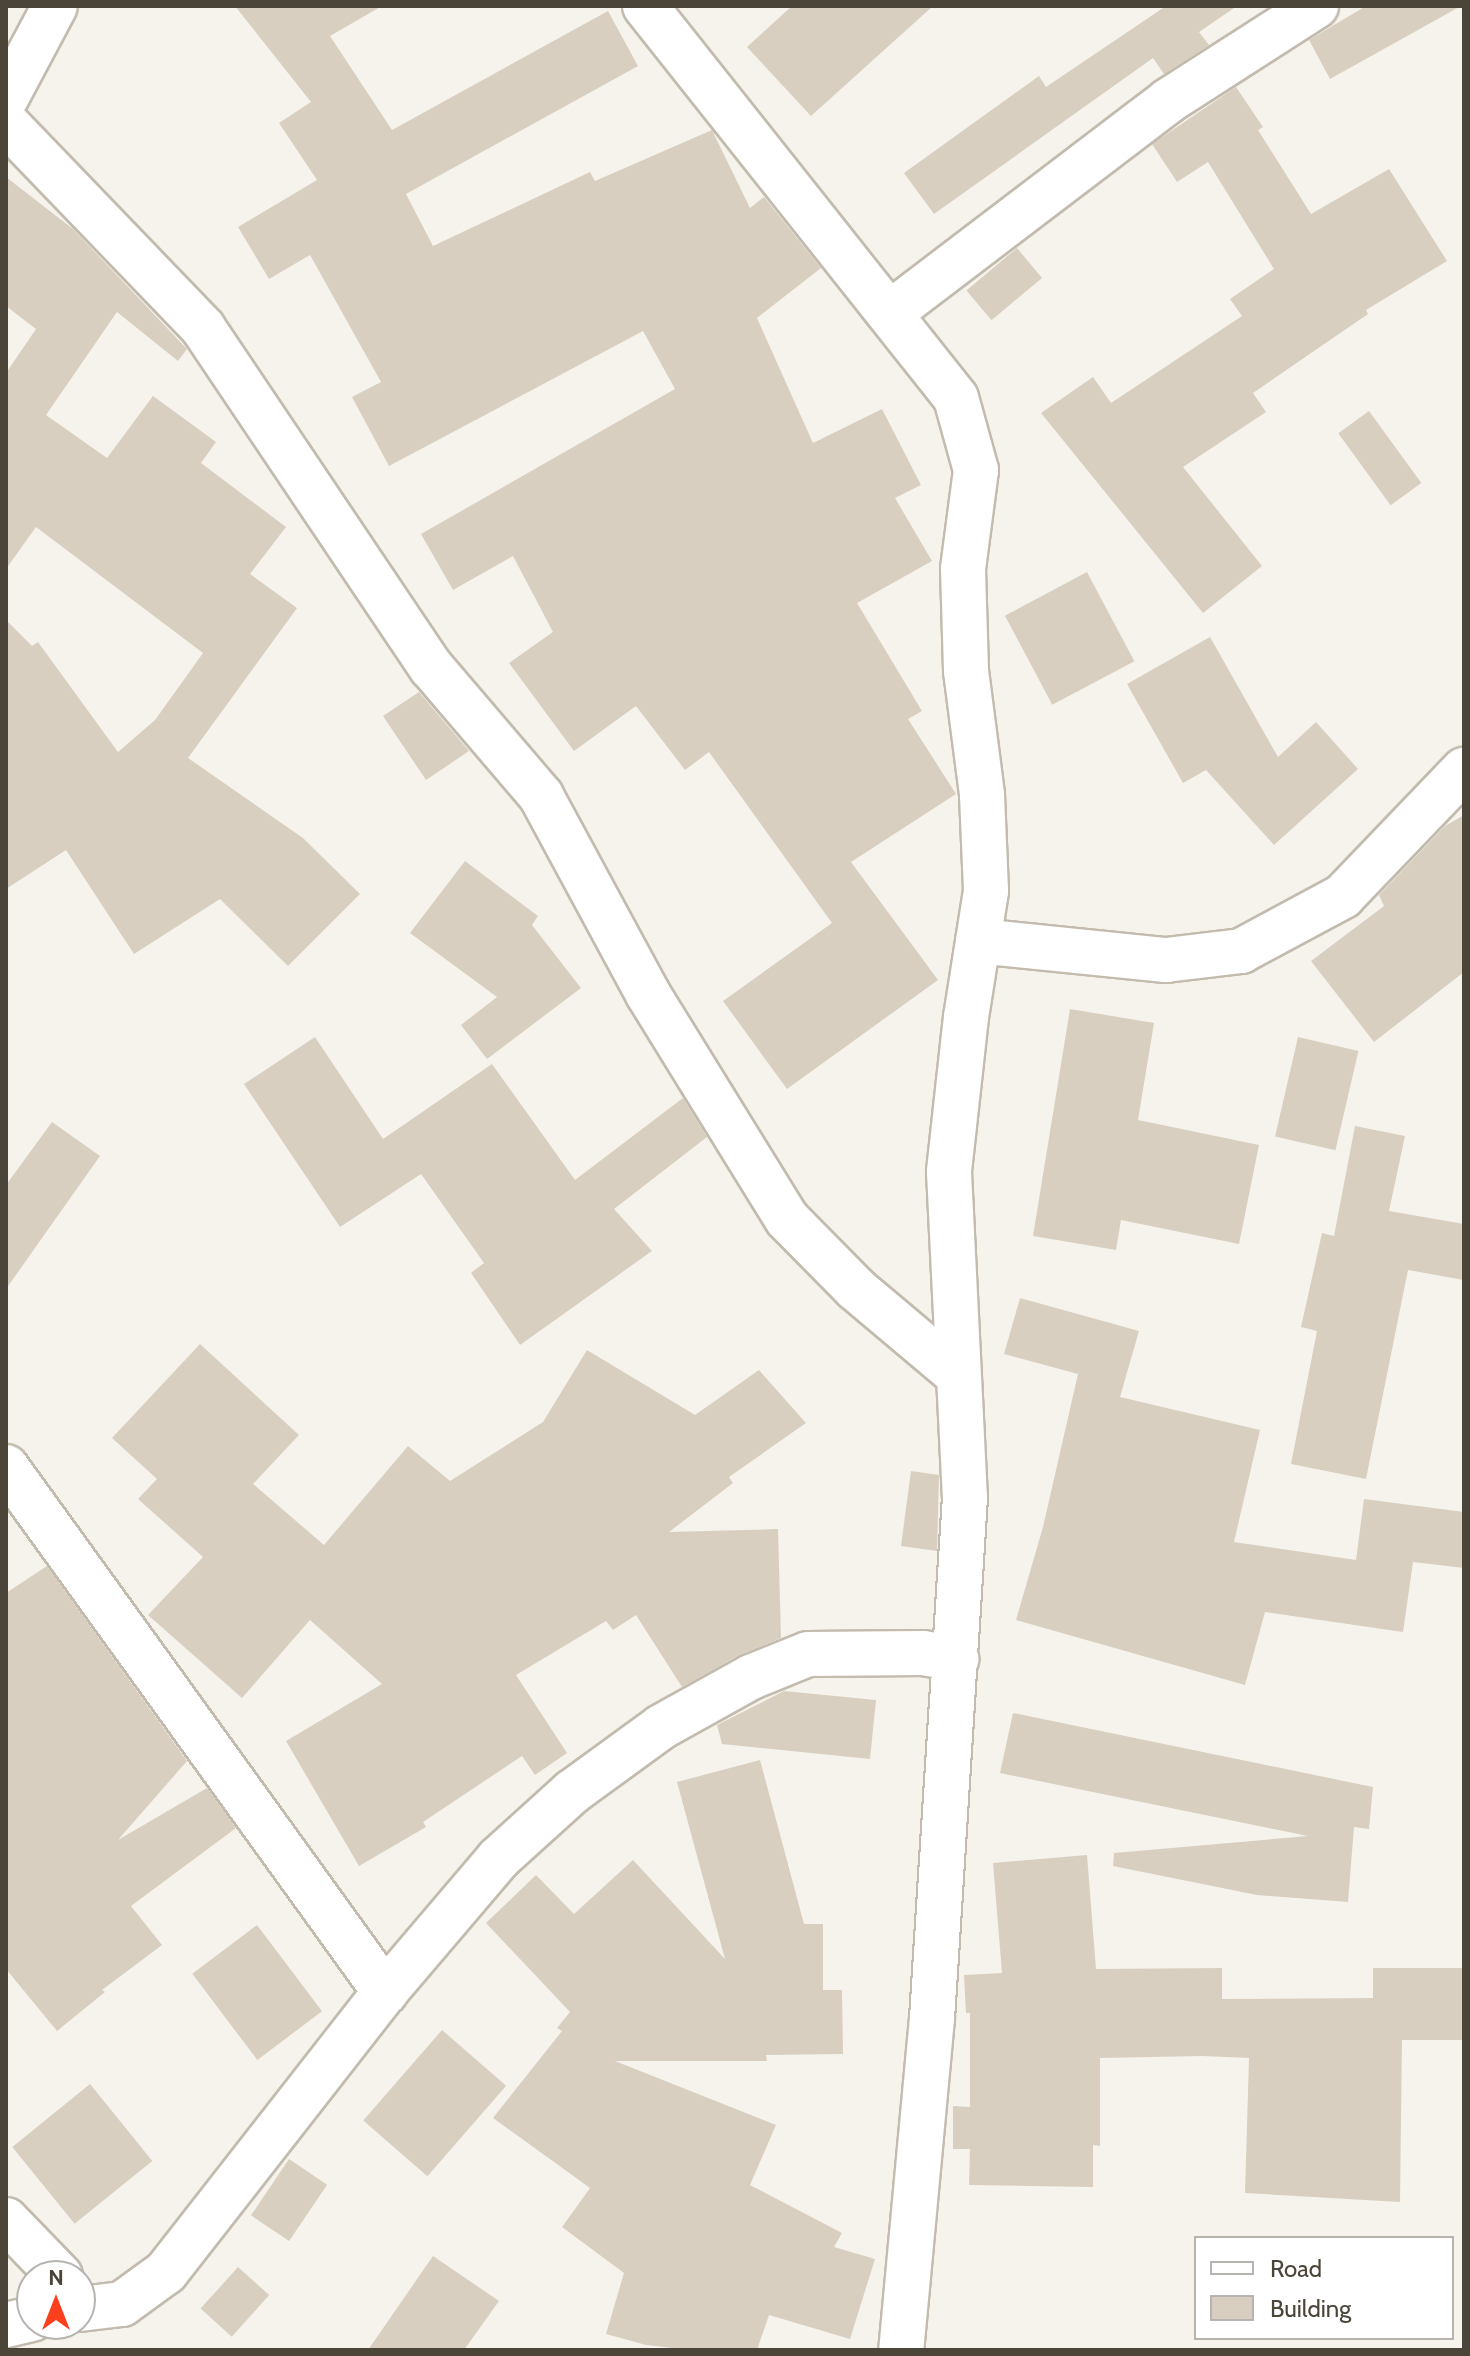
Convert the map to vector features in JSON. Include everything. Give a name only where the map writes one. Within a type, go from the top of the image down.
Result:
[{"type":"street","points":[[6,98],[55,6]]},
{"type":"street","points":[[645,6],[956,398],[976,470],[963,569],[966,671],[982,795],[986,891],[949,1172],[965,1497],[932,2018],[901,2350]]},
{"type":"street","points":[[890,313],[1168,101],[1316,6]]},
{"type":"street","points":[[6,123],[203,328],[431,667],[541,796],[648,994],[787,1219],[856,1289],[957,1374]]},
{"type":"street","points":[[978,941],[1166,960],[1241,951],[1343,896],[1464,770]]},
{"type":"street","points":[[6,1467],[385,1992]]},
{"type":"street","points":[[96,2304],[122,2304],[166,2272],[385,1992],[498,1859],[572,1792],[661,1727],[751,1677],[808,1654],[923,1653],[956,1659]]},
{"type":"street","points":[[6,2220],[45,2260]]},
{"type":"building","points":[[235,6],[382,6],[330,36],[392,130],[608,11],[638,66],[406,194],[433,246],[590,172],[595,181],[712,130],[750,208],[764,197],[821,268],[757,318],[813,443],[882,409],[921,485],[895,498],[932,561],[857,603],[922,711],[908,719],[956,794],[851,862],[938,980],[787,1089],[723,1001],[832,923],[709,752],[685,770],[636,706],[574,751],[509,663],[553,632],[513,556],[453,590],[421,534],[675,389],[643,331],[389,466],[352,397],[381,382],[310,255],[269,279],[238,227],[317,180],[279,123],[311,102]]},
{"type":"building","points":[[792,6],[933,6],[811,116],[747,47]]},
{"type":"building","points":[[1166,6],[1237,6],[1199,32],[1209,45],[1164,74],[1153,58],[934,214],[904,173],[1039,76],[1046,87]]},
{"type":"building","points":[[1366,6],[1461,6],[1330,79],[1309,40]]},
{"type":"building","points":[[1236,87],[1263,127],[1258,130],[1311,214],[1389,169],[1447,261],[1366,310],[1368,314],[1253,393],[1266,412],[1183,467],[1262,566],[1203,613],[1041,413],[1093,377],[1111,403],[1242,316],[1230,299],[1274,269],[1208,162],[1177,182],[1152,144]]},
{"type":"building","points":[[6,177],[73,229],[187,349],[178,361],[117,312],[46,415],[107,458],[153,396],[216,442],[201,463],[286,527],[250,574],[297,608],[188,758],[303,838],[360,894],[288,966],[220,899],[134,954],[66,850],[6,889],[6,620],[32,646],[38,642],[118,752],[155,720],[203,653],[36,527],[6,569],[6,373],[36,329],[6,306]]},
{"type":"building","points":[[1017,248],[1042,278],[992,320],[966,290]]},
{"type":"building","points":[[1369,411],[1421,483],[1391,505],[1338,433]]},
{"type":"building","points":[[1087,572],[1134,661],[1052,705],[1005,616]]},
{"type":"building","points":[[1210,637],[1278,757],[1316,722],[1358,769],[1274,845],[1206,770],[1183,783],[1127,684]]},
{"type":"building","points":[[419,692],[469,751],[426,780],[383,716]]},
{"type":"building","points":[[1464,815],[1464,972],[1374,1042],[1311,961],[1384,906],[1379,895],[1445,826]]},
{"type":"building","points":[[465,861],[538,916],[532,925],[581,988],[487,1059],[461,1025],[497,997],[410,933]]},
{"type":"building","points":[[1070,1009],[1154,1023],[1138,1120],[1259,1145],[1239,1244],[1121,1220],[1116,1250],[1033,1236]]},
{"type":"building","points":[[315,1037],[383,1139],[492,1064],[575,1180],[683,1098],[707,1137],[614,1209],[652,1251],[520,1345],[471,1273],[484,1263],[421,1174],[340,1227],[244,1084]]},
{"type":"building","points":[[1298,1037],[1358,1051],[1335,1150],[1275,1136]]},
{"type":"building","points":[[52,1122],[100,1156],[6,1289],[6,1185]]},
{"type":"building","points":[[1355,1126],[1405,1136],[1389,1211],[1464,1224],[1464,1280],[1408,1270],[1366,1479],[1291,1464],[1317,1331],[1301,1327],[1322,1233],[1334,1236]]},
{"type":"building","points":[[1020,1298],[1139,1331],[1120,1397],[1260,1430],[1234,1542],[1356,1560],[1364,1499],[1464,1512],[1464,1568],[1413,1562],[1403,1632],[1265,1612],[1245,1685],[1016,1620],[1043,1527],[1078,1374],[1004,1354]]},
{"type":"building","points":[[200,1344],[299,1435],[253,1484],[324,1545],[408,1446],[450,1481],[543,1422],[587,1350],[695,1415],[759,1370],[806,1423],[729,1477],[733,1483],[669,1532],[778,1529],[781,1638],[739,1655],[682,1687],[636,1615],[613,1630],[606,1621],[516,1675],[567,1753],[535,1775],[522,1756],[423,1822],[426,1827],[359,1866],[286,1741],[382,1684],[310,1620],[242,1698],[148,1615],[203,1557],[138,1499],[157,1479],[112,1438]]},
{"type":"building","points":[[911,1471],[939,1475],[937,1551],[901,1546]]},
{"type":"building","points":[[47,1566],[187,1761],[118,1840],[207,1788],[236,1828],[131,1906],[162,1945],[102,1990],[105,1992],[57,2031],[6,1969],[6,1593]]},
{"type":"building","points":[[784,1691],[876,1700],[870,1759],[722,1744],[717,1725]]},
{"type":"building","points":[[1013,1713],[1373,1787],[1369,1829],[1354,1827],[1348,1902],[1257,1895],[1113,1866],[1114,1853],[1308,1836],[1000,1773]]},
{"type":"building","points":[[760,1760],[804,1924],[823,1924],[823,1990],[842,1990],[843,2054],[766,2055],[767,2061],[615,2061],[776,2125],[750,2185],[842,2233],[834,2247],[875,2259],[850,2339],[769,2315],[757,2350],[691,2350],[646,2345],[606,2334],[624,2273],[562,2227],[590,2188],[493,2118],[562,2031],[557,2028],[570,2012],[486,1923],[536,1875],[574,1914],[633,1860],[725,1959],[677,1782]]},
{"type":"building","points":[[1087,1855],[1096,1969],[1222,1968],[1222,1999],[1373,1998],[1373,1968],[1464,1968],[1464,2040],[1402,2040],[1400,2202],[1245,2193],[1249,2058],[1203,2056],[1100,2058],[1100,2146],[1093,2145],[1093,2187],[969,2185],[970,2149],[953,2149],[953,2106],[970,2107],[970,2013],[966,2013],[964,1975],[1002,1973],[993,1863]]},
{"type":"building","points":[[257,1925],[322,2011],[257,2060],[192,1974]]},
{"type":"building","points":[[442,2030],[506,2086],[427,2176],[363,2121]]},
{"type":"building","points":[[90,2084],[152,2161],[75,2224],[12,2147]]},
{"type":"building","points":[[289,2159],[327,2185],[289,2241],[251,2215]]},
{"type":"building","points":[[433,2256],[499,2301],[464,2350],[368,2350]]},
{"type":"building","points":[[238,2267],[269,2295],[232,2337],[201,2309]]}]
